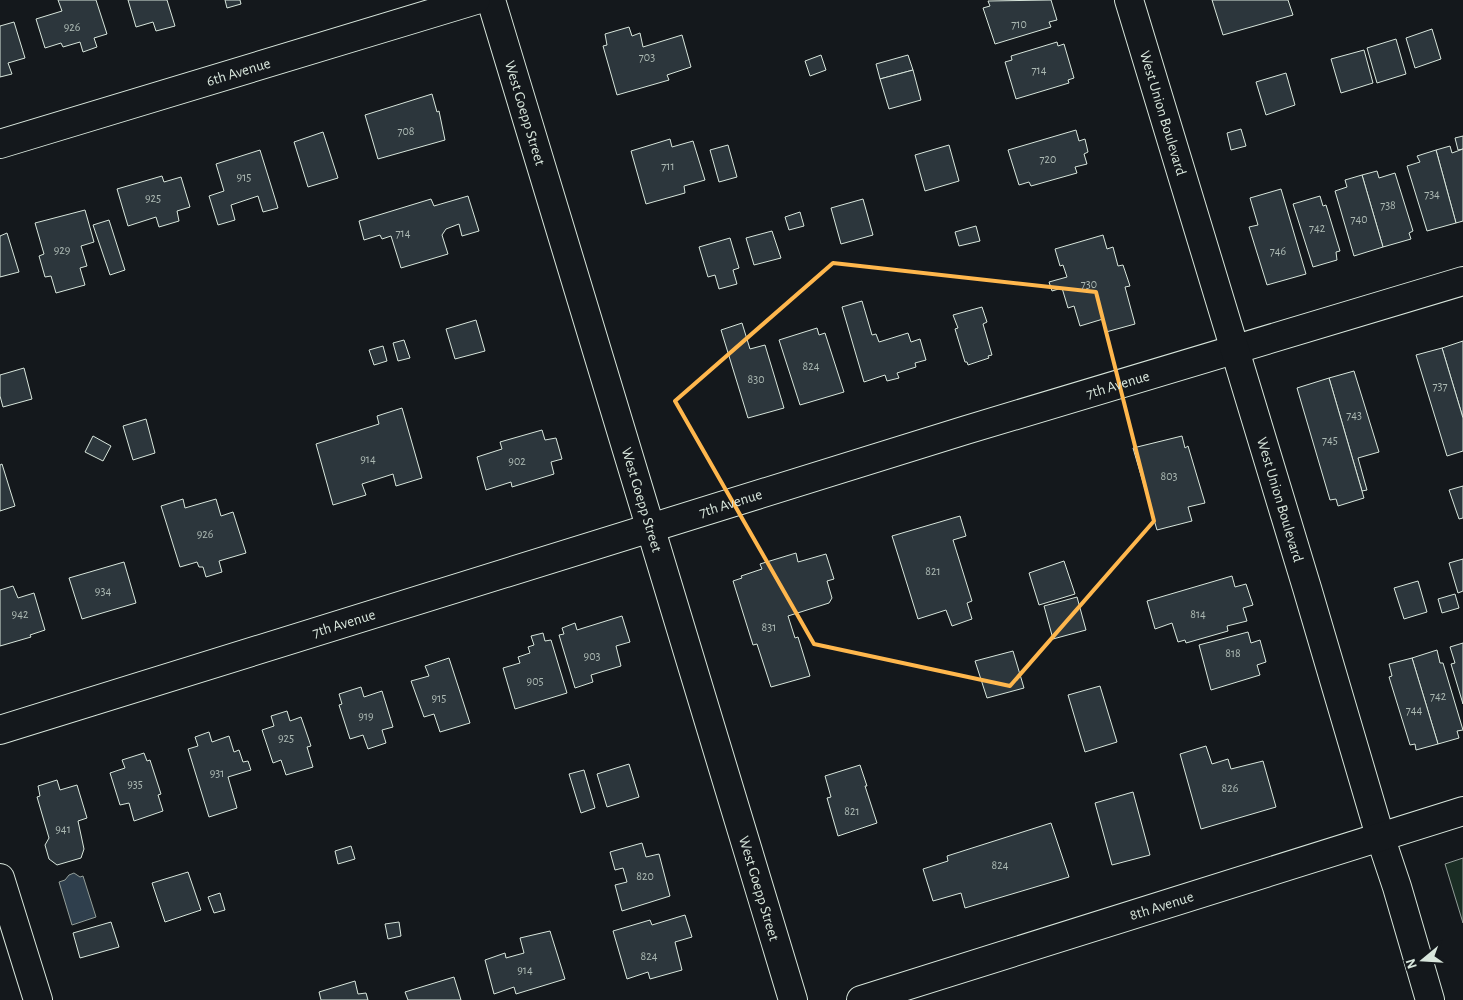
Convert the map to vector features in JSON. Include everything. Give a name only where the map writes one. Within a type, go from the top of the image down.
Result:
[{"type":"street","name":"6th Avenue","points":[[0,144],[476,0]]},
{"type":"street","name":"West Goepp Street","points":[[491,0],[793,1000]]},
{"type":"street","name":"West Union Boulevard","points":[[1129,0],[1236,349],[1430,1000]]},
{"type":"street","name":"7th Avenue","points":[[0,730],[966,430],[1463,280]]},
{"type":"street","name":"8th Avenue","points":[[860,1000],[1463,811]]},
{"type":"street","points":[[0,878],[38,1000]]},
{"type":"highlighted area","points":[[833,263],[1096,292],[1154,521],[1010,686],[814,644],[675,401]]},
{"type":"green space","points":[[1463,858],[1463,923],[1445,864]]},
{"type":"water","points":[[74,873],[80,877],[83,876],[96,917],[72,925],[59,882]]},
{"type":"building","points":[[58,0],[96,0],[107,34],[94,38],[97,47],[83,52],[80,42],[63,47],[61,43],[45,48],[36,19],[62,11]]},
{"type":"building","points":[[128,0],[167,0],[175,26],[156,31],[153,22],[136,27]]},
{"type":"building","points":[[225,0],[240,0],[241,4],[227,8]]},
{"type":"building","points":[[1051,0],[1057,20],[1049,22],[1051,27],[995,44],[983,8],[990,6],[988,1]]},
{"type":"building","points":[[1212,0],[1288,0],[1293,15],[1223,35]]},
{"type":"building","points":[[14,22],[25,58],[8,63],[12,74],[0,77],[0,26]]},
{"type":"building","points":[[629,27],[632,36],[640,33],[643,47],[682,35],[691,67],[667,75],[669,80],[617,95],[603,46],[607,45],[605,34]]},
{"type":"building","points":[[1432,29],[1441,59],[1415,68],[1406,38]]},
{"type":"building","points":[[1396,39],[1406,74],[1377,83],[1367,48]]},
{"type":"building","points":[[1057,42],[1058,46],[1064,44],[1074,78],[1068,80],[1069,83],[1016,99],[1005,62],[1012,60],[1011,56]]},
{"type":"building","points":[[1364,50],[1373,83],[1341,93],[1331,59]]},
{"type":"building","points":[[821,55],[826,70],[810,76],[805,61]]},
{"type":"building","points":[[908,55],[913,70],[880,79],[876,64]]},
{"type":"building","points":[[913,70],[921,100],[889,109],[880,79]]},
{"type":"building","points":[[1286,73],[1295,105],[1266,115],[1256,82]]},
{"type":"building","points":[[432,94],[437,112],[439,111],[445,140],[378,159],[365,115]]},
{"type":"building","points":[[1241,129],[1246,146],[1231,150],[1227,133]]},
{"type":"building","points":[[1076,130],[1079,141],[1085,139],[1088,152],[1084,154],[1087,164],[1075,167],[1077,173],[1031,186],[1029,182],[1019,185],[1008,150]]},
{"type":"building","points":[[323,132],[338,178],[308,187],[294,142]]},
{"type":"building","points":[[1463,136],[1463,149],[1458,150],[1455,138]]},
{"type":"building","points":[[670,139],[672,147],[693,141],[705,180],[684,186],[685,193],[646,204],[631,151]]},
{"type":"building","points":[[728,145],[737,177],[719,182],[710,150]]},
{"type":"building","points":[[949,145],[959,181],[925,191],[915,155]]},
{"type":"building","points":[[1450,146],[1452,153],[1463,149],[1463,221],[1456,223],[1436,150]]},
{"type":"building","points":[[260,150],[278,208],[263,212],[258,196],[231,205],[235,220],[218,225],[209,196],[224,191],[216,164]]},
{"type":"building","points":[[1436,150],[1456,223],[1427,231],[1407,166],[1420,162],[1417,156]]},
{"type":"building","points":[[1377,171],[1379,178],[1395,173],[1413,231],[1409,233],[1411,239],[1383,247],[1362,175]]},
{"type":"building","points":[[1362,175],[1383,247],[1354,256],[1335,191],[1347,187],[1345,180]]},
{"type":"building","points":[[162,176],[164,182],[181,177],[190,207],[177,211],[179,221],[159,227],[156,217],[128,226],[117,189]]},
{"type":"building","points":[[1281,189],[1306,274],[1267,285],[1249,227],[1258,225],[1250,198]]},
{"type":"building","points":[[468,196],[479,231],[462,236],[459,224],[446,229],[442,235],[448,254],[401,268],[391,236],[382,239],[380,235],[364,240],[359,221],[431,199],[434,206]]},
{"type":"building","points":[[1320,196],[1323,206],[1326,205],[1340,251],[1336,252],[1337,260],[1313,267],[1293,204]]},
{"type":"building","points":[[863,199],[873,235],[841,244],[831,208]]},
{"type":"building","points":[[85,210],[94,242],[81,246],[87,266],[80,268],[85,285],[56,293],[51,276],[45,277],[39,256],[44,254],[35,223]]},
{"type":"building","points":[[800,212],[804,226],[789,230],[785,217]]},
{"type":"building","points":[[109,220],[125,270],[110,275],[93,225]]},
{"type":"building","points":[[976,226],[980,241],[959,246],[955,232]]},
{"type":"building","points":[[772,231],[781,258],[754,265],[746,238]]},
{"type":"building","points":[[7,233],[19,272],[0,277],[0,236]]},
{"type":"building","points":[[1103,235],[1107,249],[1113,247],[1118,266],[1123,265],[1130,286],[1125,287],[1135,324],[1106,332],[1103,319],[1080,326],[1074,306],[1068,308],[1062,288],[1052,291],[1049,282],[1067,277],[1063,265],[1060,266],[1055,249]]},
{"type":"building","points":[[730,238],[739,268],[733,270],[737,284],[719,289],[715,275],[708,277],[699,247]]},
{"type":"building","points":[[862,301],[872,335],[876,334],[879,342],[908,333],[911,342],[920,339],[926,360],[915,363],[916,367],[897,373],[899,378],[887,381],[885,375],[864,382],[842,307]]},
{"type":"building","points":[[982,307],[987,322],[983,324],[992,355],[988,356],[989,358],[968,365],[965,362],[955,329],[958,328],[953,315]]},
{"type":"building","points":[[476,320],[485,351],[455,359],[446,329]]},
{"type":"building","points":[[742,323],[750,349],[765,345],[784,408],[748,418],[721,330]]},
{"type":"building","points":[[817,328],[819,335],[825,333],[844,392],[800,405],[779,340]]},
{"type":"building","points":[[404,340],[410,358],[398,361],[393,343]]},
{"type":"building","points":[[1463,341],[1463,418],[1442,348]]},
{"type":"building","points":[[383,346],[387,361],[374,365],[369,350]]},
{"type":"building","points":[[1442,348],[1463,418],[1463,451],[1447,456],[1416,355]]},
{"type":"building","points":[[24,368],[32,399],[3,407],[0,396],[0,375]]},
{"type":"building","points":[[1354,371],[1379,452],[1358,458],[1367,490],[1362,491],[1329,378]]},
{"type":"building","points":[[1329,378],[1364,498],[1338,506],[1336,499],[1330,500],[1297,388]]},
{"type":"building","points":[[402,408],[422,478],[396,486],[393,474],[362,484],[366,495],[333,505],[316,444],[379,424],[377,416]]},
{"type":"building","points":[[146,419],[155,453],[133,460],[123,426]]},
{"type":"building","points":[[542,430],[545,440],[556,438],[562,459],[551,462],[554,474],[512,487],[511,482],[486,490],[477,457],[502,449],[500,442]]},
{"type":"building","points":[[93,436],[111,446],[103,461],[85,452]]},
{"type":"building","points":[[1182,436],[1185,448],[1188,446],[1205,503],[1188,507],[1192,521],[1157,530],[1133,448]]},
{"type":"building","points":[[2,464],[15,506],[0,511],[0,465]]},
{"type":"building","points":[[1463,486],[1463,518],[1459,519],[1449,490]]},
{"type":"building","points":[[183,499],[185,508],[216,499],[221,516],[233,512],[246,553],[219,561],[222,572],[206,577],[203,567],[199,567],[197,562],[180,567],[161,506]]},
{"type":"building","points":[[960,516],[966,536],[953,540],[972,601],[967,603],[972,619],[952,626],[946,610],[918,619],[892,536]]},
{"type":"building","points":[[796,553],[798,562],[826,554],[834,579],[827,581],[832,598],[829,603],[788,616],[795,638],[798,637],[810,676],[771,687],[757,644],[753,645],[733,581],[742,578],[741,576],[762,569],[760,564]]},
{"type":"building","points":[[1463,559],[1463,591],[1458,593],[1449,563]]},
{"type":"building","points":[[1064,561],[1075,594],[1039,605],[1029,573]]},
{"type":"building","points":[[124,562],[136,603],[82,619],[69,578]]},
{"type":"building","points":[[1232,576],[1235,587],[1246,584],[1253,605],[1243,608],[1247,621],[1227,626],[1228,631],[1186,643],[1185,640],[1178,642],[1172,623],[1155,629],[1147,601]]},
{"type":"building","points":[[1418,581],[1427,612],[1404,619],[1394,588]]},
{"type":"building","points":[[13,586],[18,598],[34,593],[45,630],[30,635],[31,637],[0,646],[0,590]]},
{"type":"building","points":[[1455,594],[1459,608],[1442,613],[1438,599]]},
{"type":"building","points":[[1077,597],[1086,630],[1053,639],[1044,606]]},
{"type":"building","points":[[622,616],[630,642],[616,646],[621,666],[591,675],[593,682],[575,688],[559,635],[564,634],[562,628],[575,623],[577,630]]},
{"type":"building","points":[[1248,632],[1251,643],[1260,640],[1266,662],[1257,665],[1260,675],[1211,690],[1199,645]]},
{"type":"building","points":[[543,633],[545,641],[551,640],[567,693],[515,709],[503,668],[520,663],[518,657],[530,653],[528,647],[534,645],[531,636]]},
{"type":"building","points":[[1463,643],[1463,704],[1451,664],[1455,663],[1450,647]]},
{"type":"building","points":[[1437,650],[1440,663],[1443,663],[1463,730],[1457,731],[1459,738],[1438,744],[1412,658]]},
{"type":"building","points":[[1013,651],[1024,688],[987,698],[975,661]]},
{"type":"building","points":[[449,658],[470,723],[440,732],[434,714],[424,717],[411,681],[429,676],[425,666]]},
{"type":"building","points":[[1412,658],[1438,744],[1416,750],[1415,744],[1410,745],[1389,677],[1392,676],[1389,664]]},
{"type":"building","points":[[1100,686],[1117,742],[1085,752],[1068,695]]},
{"type":"building","points":[[361,687],[364,697],[382,691],[393,727],[382,730],[386,743],[368,749],[363,735],[350,739],[339,705],[342,704],[339,694]]},
{"type":"building","points":[[287,711],[290,721],[301,717],[311,746],[307,747],[313,767],[286,775],[281,760],[273,763],[262,730],[274,726],[271,716]]},
{"type":"building","points":[[209,732],[212,742],[229,736],[234,752],[239,750],[243,762],[248,761],[251,770],[228,777],[237,808],[209,817],[188,749],[198,746],[195,737]]},
{"type":"building","points":[[1206,746],[1212,764],[1228,759],[1231,769],[1263,761],[1276,807],[1201,829],[1180,754]]},
{"type":"building","points":[[144,753],[147,761],[150,760],[161,794],[158,795],[163,811],[134,821],[129,803],[120,805],[110,773],[125,768],[122,760]]},
{"type":"building","points":[[629,764],[639,797],[607,807],[597,774]]},
{"type":"building","points":[[860,765],[877,823],[838,836],[827,798],[831,797],[825,776]]},
{"type":"building","points":[[584,770],[595,808],[581,813],[569,774]]},
{"type":"building","points":[[57,780],[60,790],[77,785],[87,818],[78,821],[84,849],[81,858],[57,865],[49,859],[45,845],[49,838],[37,797],[40,796],[38,786]]},
{"type":"building","points":[[1133,792],[1150,855],[1112,865],[1095,803]]},
{"type":"building","points":[[1051,823],[1069,877],[965,908],[961,893],[933,901],[923,869],[948,861],[947,856]]},
{"type":"building","points":[[642,843],[646,857],[659,854],[670,896],[622,911],[615,885],[627,882],[623,868],[615,870],[610,852]]},
{"type":"building","points":[[351,846],[355,859],[338,864],[335,851]]},
{"type":"building","points":[[188,872],[201,910],[165,922],[152,883]]},
{"type":"building","points":[[220,893],[225,910],[214,913],[208,897]]},
{"type":"building","points":[[685,915],[692,937],[675,942],[682,970],[650,979],[648,972],[627,979],[613,931],[650,920],[652,925]]},
{"type":"building","points":[[111,922],[119,947],[80,958],[73,933]]},
{"type":"building","points":[[399,922],[401,936],[388,939],[385,924]]},
{"type":"building","points":[[550,931],[565,979],[516,994],[514,987],[494,994],[485,960],[505,953],[506,958],[524,953],[520,938]]},
{"type":"building","points":[[454,977],[461,1000],[408,1000],[405,992]]},
{"type":"building","points":[[355,981],[358,994],[366,993],[368,1000],[321,1000],[319,992]]}]
